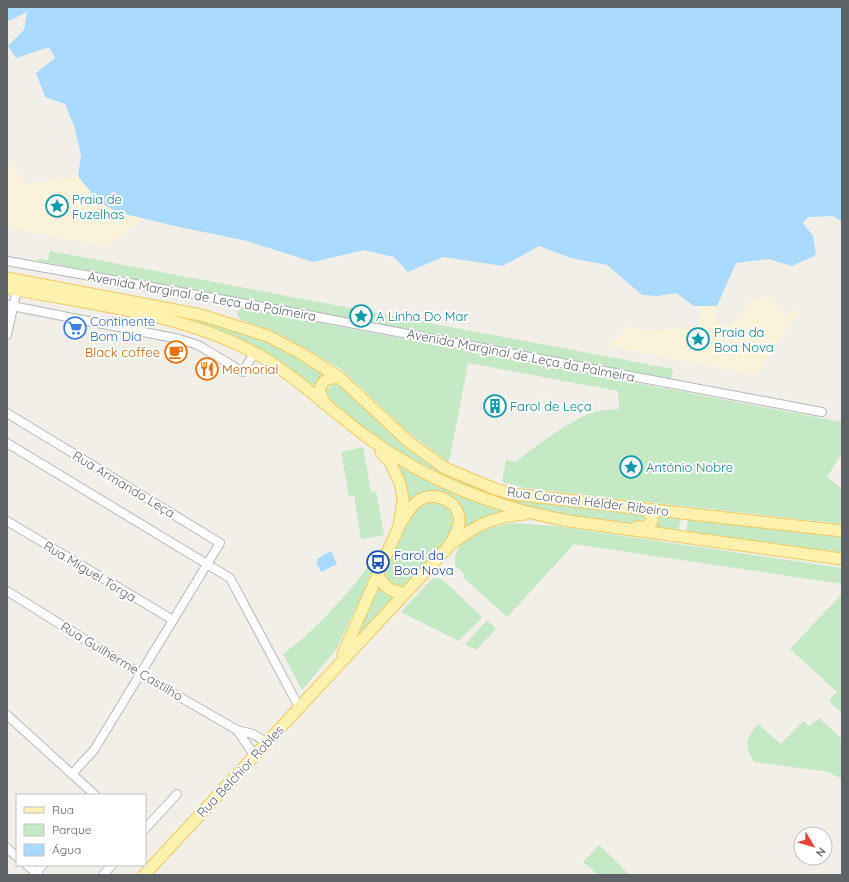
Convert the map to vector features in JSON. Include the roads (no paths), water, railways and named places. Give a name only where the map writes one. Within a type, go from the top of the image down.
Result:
[{"type":"main road","points":[[7,278],[14,286]]},
{"type":"main road","name":"Rua Coronel Hélder Ribeiro","points":[[14,286],[164,318],[200,329],[254,352],[297,381],[368,438],[409,465],[459,491],[530,513],[569,521],[842,559]]},
{"type":"main road","name":"Rua Coronel Hélder Ribeiro","points":[[14,286],[201,315],[254,330],[285,344],[340,378],[425,455],[445,468],[482,484],[513,494],[842,531]]},
{"type":"main road","points":[[325,405],[321,396],[320,387],[323,382],[331,377],[340,378]]},
{"type":"main road","name":"Rua Belchior Robles","points":[[368,438],[390,462],[400,483],[403,499],[399,526]]},
{"type":"main road","name":"Rua Belchior Robles","points":[[144,875],[336,666],[448,547],[456,535],[459,516],[453,504],[446,500],[431,496],[416,502],[399,526],[346,648],[336,666]]},
{"type":"main road","points":[[622,528],[646,527],[649,525],[652,522],[652,515],[642,508]]},
{"type":"main road","name":"Rua Belchior Robles","points":[[448,547],[483,522],[530,513]]},
{"type":"main road","points":[[378,575],[383,584],[394,592],[404,593]]},
{"type":"street","name":"Avenida Marginal de Leça da Palmeira","points":[[7,261],[271,308],[822,412]]},
{"type":"street","points":[[7,335],[10,305],[14,286]]},
{"type":"street","points":[[10,305],[179,339],[198,345],[243,372],[254,352]]},
{"type":"street","name":"Rua Armando Leça","points":[[7,413],[220,543],[94,750],[72,774]]},
{"type":"street","name":"Rua Armando Leça","points":[[7,443],[230,578],[299,707]]},
{"type":"street","name":"Rua Miguel Torga","points":[[7,521],[173,620]]},
{"type":"street","name":"Rua Guilherme Castilho","points":[[7,591],[140,674],[237,730],[253,734],[266,742]]},
{"type":"street","points":[[7,715],[93,794]]},
{"type":"street","name":"Rua Guilherme Castilho","points":[[237,730],[254,755]]},
{"type":"street","points":[[146,828],[177,794]]},
{"type":"street","points":[[7,848],[16,856]]},
{"type":"street","points":[[28,866],[36,874],[42,866]]},
{"type":"street","points":[[103,875],[111,866]]},
{"type":"water","points":[[7,7],[842,7],[842,222],[833,216],[808,217],[803,223],[813,236],[816,255],[792,266],[769,259],[736,263],[717,306],[694,306],[676,293],[657,296],[642,295],[607,265],[571,258],[539,246],[503,266],[443,257],[408,272],[394,257],[364,250],[313,262],[247,241],[116,212],[97,200],[78,176],[81,154],[74,126],[65,104],[45,97],[36,73],[55,58],[49,47],[16,58],[8,46],[24,30],[27,12],[7,22]]},
{"type":"water","points":[[331,551],[337,564],[321,572],[316,562],[318,561],[317,559]]},
{"type":"place","name":"Praia de Fuzelhas","points":[[57,206]]},
{"type":"place","name":"A Linha Do Mar","points":[[361,316]]},
{"type":"place","name":"Continente Bom Dia","points":[[75,328]]},
{"type":"place","name":"Praia da Boa Nova","points":[[698,339]]},
{"type":"place","name":"Black coffee","points":[[176,352]]},
{"type":"place","name":"Memorial","points":[[207,369]]},
{"type":"place","name":"Farol de Leça","points":[[495,406]]},
{"type":"place","name":"António Nobre","points":[[631,467]]},
{"type":"place","name":"Farol da Boa Nova","points":[[378,562]]}]
